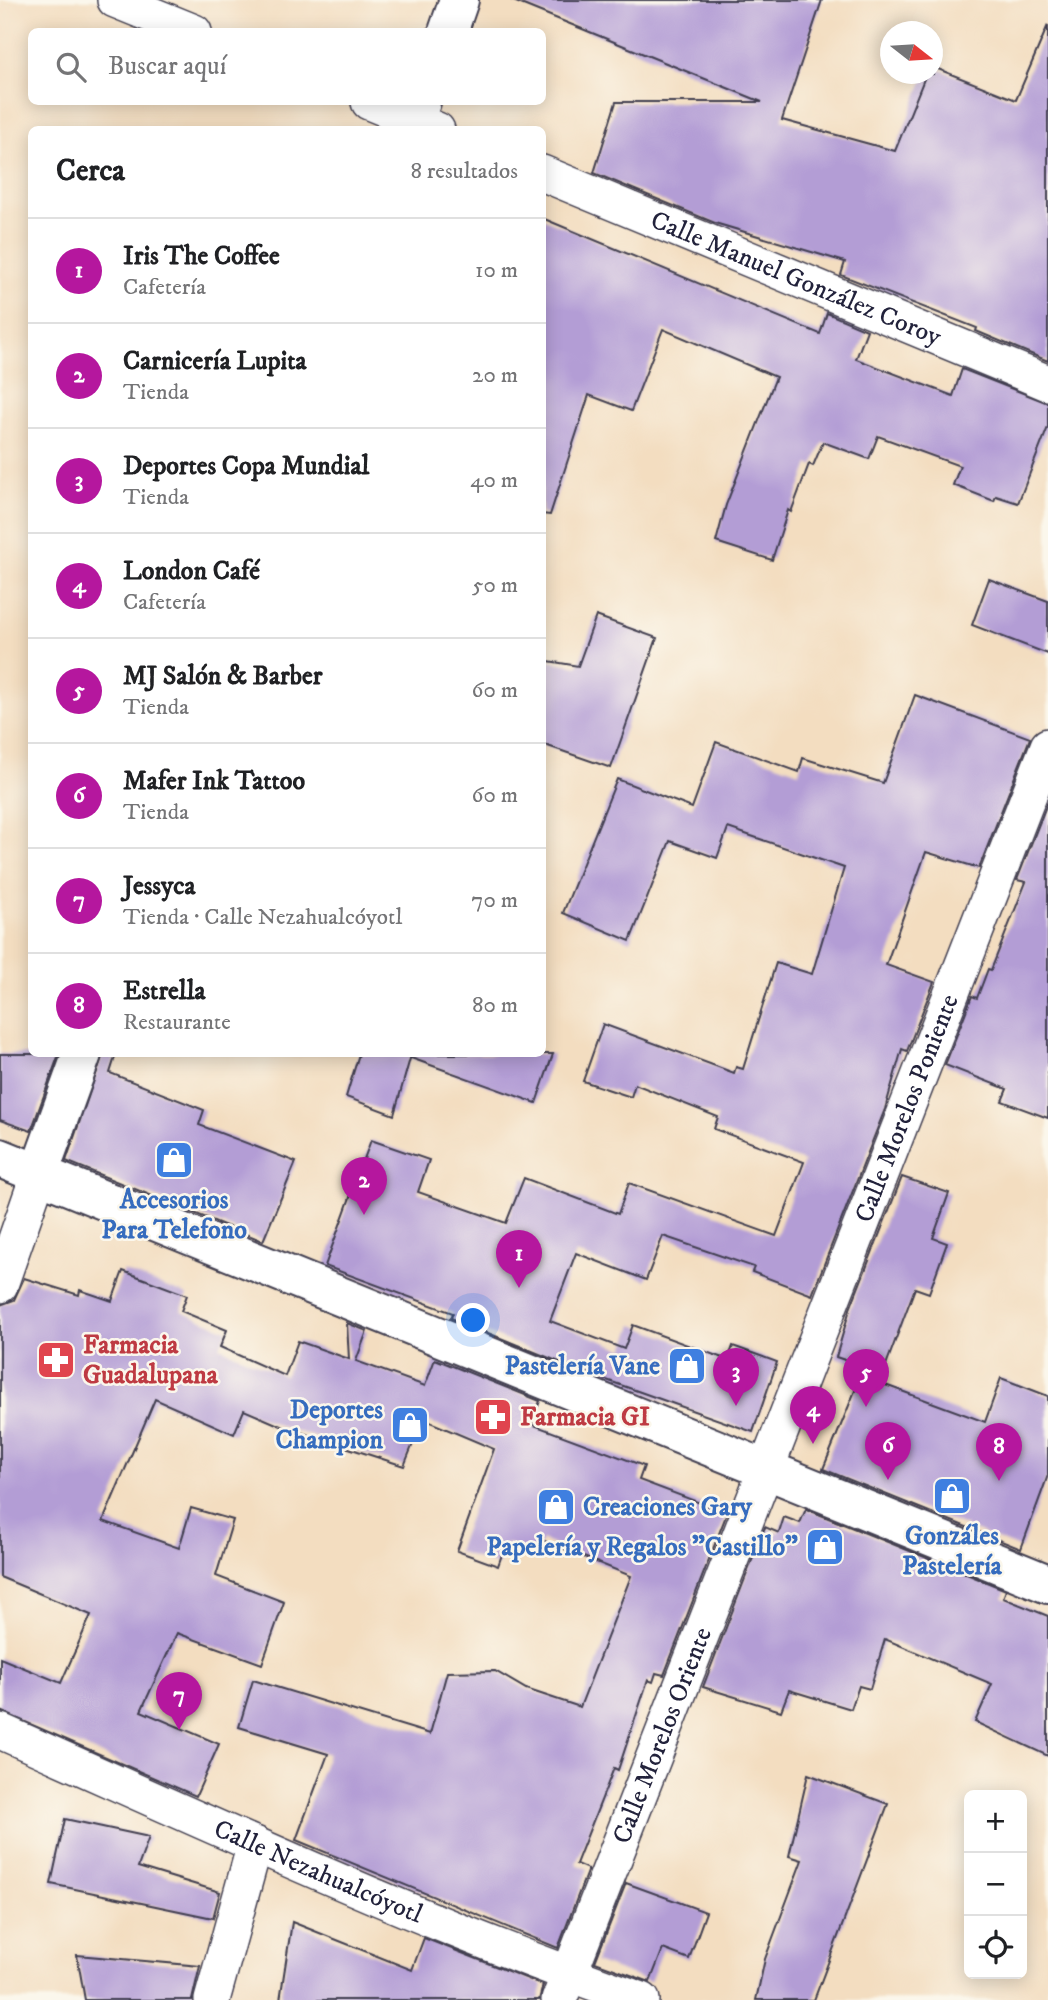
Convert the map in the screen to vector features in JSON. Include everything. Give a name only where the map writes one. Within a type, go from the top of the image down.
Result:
[{"type":"main road","points":[[449,28],[459,0]]},
{"type":"main road","points":[[39,1173],[81,1057]]},
{"type":"main road","points":[[0,1158],[1048,1584]]},
{"type":"street","points":[[115,0],[184,28]]},
{"type":"street","points":[[378,105],[421,120]]},
{"type":"street","name":"Calle Manuel González Coroy","points":[[546,175],[1048,383]]},
{"type":"street","name":"Calle Morelos Poniente","points":[[765,1470],[1048,746]]},
{"type":"street","points":[[0,1285],[39,1173]]},
{"type":"street","name":"Calle Morelos Oriente","points":[[563,1987],[765,1470]]},
{"type":"street","name":"Calle Nezahualcóyotl","points":[[0,1731],[255,1844],[563,1987],[642,2000]]},
{"type":"street","points":[[212,2000],[255,1844]]},
{"type":"building","points":[[511,0],[822,0],[782,120],[895,151],[922,84],[943,84],[943,71],[1016,100],[1048,25],[1048,361],[976,331],[977,328],[841,275],[845,262],[715,223],[594,173],[616,102],[762,102]]},
{"type":"building","points":[[546,220],[820,334],[827,313],[867,330],[856,359],[953,396],[962,369],[1048,403],[1048,427],[1018,503],[996,496],[994,501],[953,485],[960,466],[878,436],[869,459],[823,442],[813,466],[809,464],[791,512],[788,510],[772,560],[716,542],[726,505],[776,377],[663,329],[631,411],[589,395],[550,515],[546,514]]},
{"type":"building","points":[[989,579],[1048,601],[1048,654],[972,625]]},
{"type":"building","points":[[596,616],[657,638],[611,768],[546,745],[546,661],[578,666]]},
{"type":"building","points":[[915,695],[1030,738],[979,868],[926,852],[886,965],[934,982],[907,1051],[902,1049],[885,1109],[812,1295],[752,1272],[754,1267],[663,1236],[646,1280],[576,1253],[550,1321],[624,1349],[633,1325],[728,1360],[733,1346],[777,1362],[753,1432],[584,1372],[451,1318],[453,1313],[325,1266],[371,1140],[429,1160],[418,1192],[506,1223],[524,1178],[618,1214],[629,1183],[776,1236],[804,1162],[714,1129],[718,1117],[635,1084],[631,1097],[583,1081],[603,1024],[734,1073],[736,1067],[743,1069],[776,963],[812,974],[844,868],[728,828],[717,858],[670,841],[630,941],[563,913],[617,779],[692,808],[716,742],[799,772],[803,758],[883,783]]},
{"type":"building","points":[[1048,801],[1048,1118],[1002,1101],[1007,1089],[945,1065],[972,996],[977,998],[988,969],[991,970],[1026,882],[1017,880]]},
{"type":"building","points":[[0,1054],[58,1057],[31,1131],[0,1120]]},
{"type":"building","points":[[546,1054],[553,1054],[536,1103],[411,1058],[546,1057]]},
{"type":"building","points":[[102,1057],[115,1057],[110,1073],[204,1110],[199,1125],[296,1162],[263,1241],[66,1161]]},
{"type":"building","points":[[358,1057],[410,1057],[394,1115],[346,1097]]},
{"type":"building","points":[[902,1177],[949,1193],[933,1238],[947,1243],[929,1293],[915,1288],[883,1373],[836,1357],[850,1309]]},
{"type":"building","points":[[123,1271],[187,1295],[181,1311],[227,1330],[220,1347],[285,1376],[298,1341],[349,1359],[347,1323],[367,1331],[356,1361],[425,1386],[435,1359],[540,1401],[531,1424],[644,1466],[639,1480],[727,1513],[664,1675],[656,1673],[653,1682],[648,1680],[618,1770],[614,1768],[576,1864],[588,1869],[558,1948],[296,1840],[328,1754],[239,1727],[253,1680],[430,1734],[447,1672],[495,1671],[526,1689],[580,1707],[631,1576],[542,1540],[536,1554],[506,1543],[498,1566],[457,1551],[494,1449],[423,1419],[404,1466],[281,1426],[244,1410],[234,1434],[155,1399],[103,1521],[179,1548],[191,1508],[233,1520],[216,1576],[284,1602],[262,1664],[177,1633],[141,1711],[219,1744],[196,1796],[0,1711],[0,1658],[61,1683],[91,1615],[0,1577],[0,1305],[14,1300],[24,1278],[79,1295],[80,1290],[112,1301]]},
{"type":"building","points":[[861,1376],[985,1422],[1001,1378],[1048,1396],[1048,1475],[1021,1549],[823,1469]]},
{"type":"building","points":[[806,1509],[1006,1590],[1003,1598],[1048,1616],[1048,1756],[975,1722],[992,1684],[885,1639],[870,1689],[859,1686],[851,1709],[789,1690],[781,1711],[703,1687],[765,1527],[779,1533],[784,1517],[800,1523]]},
{"type":"building","points":[[808,1774],[888,1804],[814,2000],[756,2000],[765,1959],[802,1860],[789,1856]]},
{"type":"building","points":[[65,1819],[149,1837],[138,1867],[220,1892],[213,1918],[51,1884]]},
{"type":"building","points":[[626,1883],[706,1912],[689,1959],[663,1949],[650,1982],[595,1962]]},
{"type":"building","points":[[292,1922],[412,1970],[424,1938],[543,1985],[539,2000],[280,2000]]},
{"type":"building","points":[[77,1955],[200,1966],[192,2000],[85,2000]]},
{"type":"place","name":"Accesorios Para Telefono","points":[[174,1160]]},
{"type":"place","name":"Carnicería Lupita","points":[[364,1215]]},
{"type":"place","name":"Iris The Coffee","points":[[519,1288]]},
{"type":"place","name":"Farmacia Guadalupana","points":[[56,1360]]},
{"type":"place","name":"Pastelería Vane","points":[[687,1366]]},
{"type":"place","name":"Deportes Copa Mundial","points":[[736,1406]]},
{"type":"place","name":"MJ Salón & Barber","points":[[866,1407]]},
{"type":"place","name":"Farmacia GI","points":[[493,1417]]},
{"type":"place","name":"Deportes Champion","points":[[410,1425]]},
{"type":"place","name":"London Café","points":[[813,1444]]},
{"type":"place","name":"Mafer Ink Tattoo","points":[[888,1480]]},
{"type":"place","name":"Estrella","points":[[999,1481]]},
{"type":"place","name":"Gonzáles Pastelería","points":[[952,1496]]},
{"type":"place","name":"Creaciones Gary","points":[[556,1507]]},
{"type":"place","name":"Papelería y Regalos \"Castillo\"","points":[[825,1547]]},
{"type":"place","name":"Jessyca","points":[[179,1730]]}]
